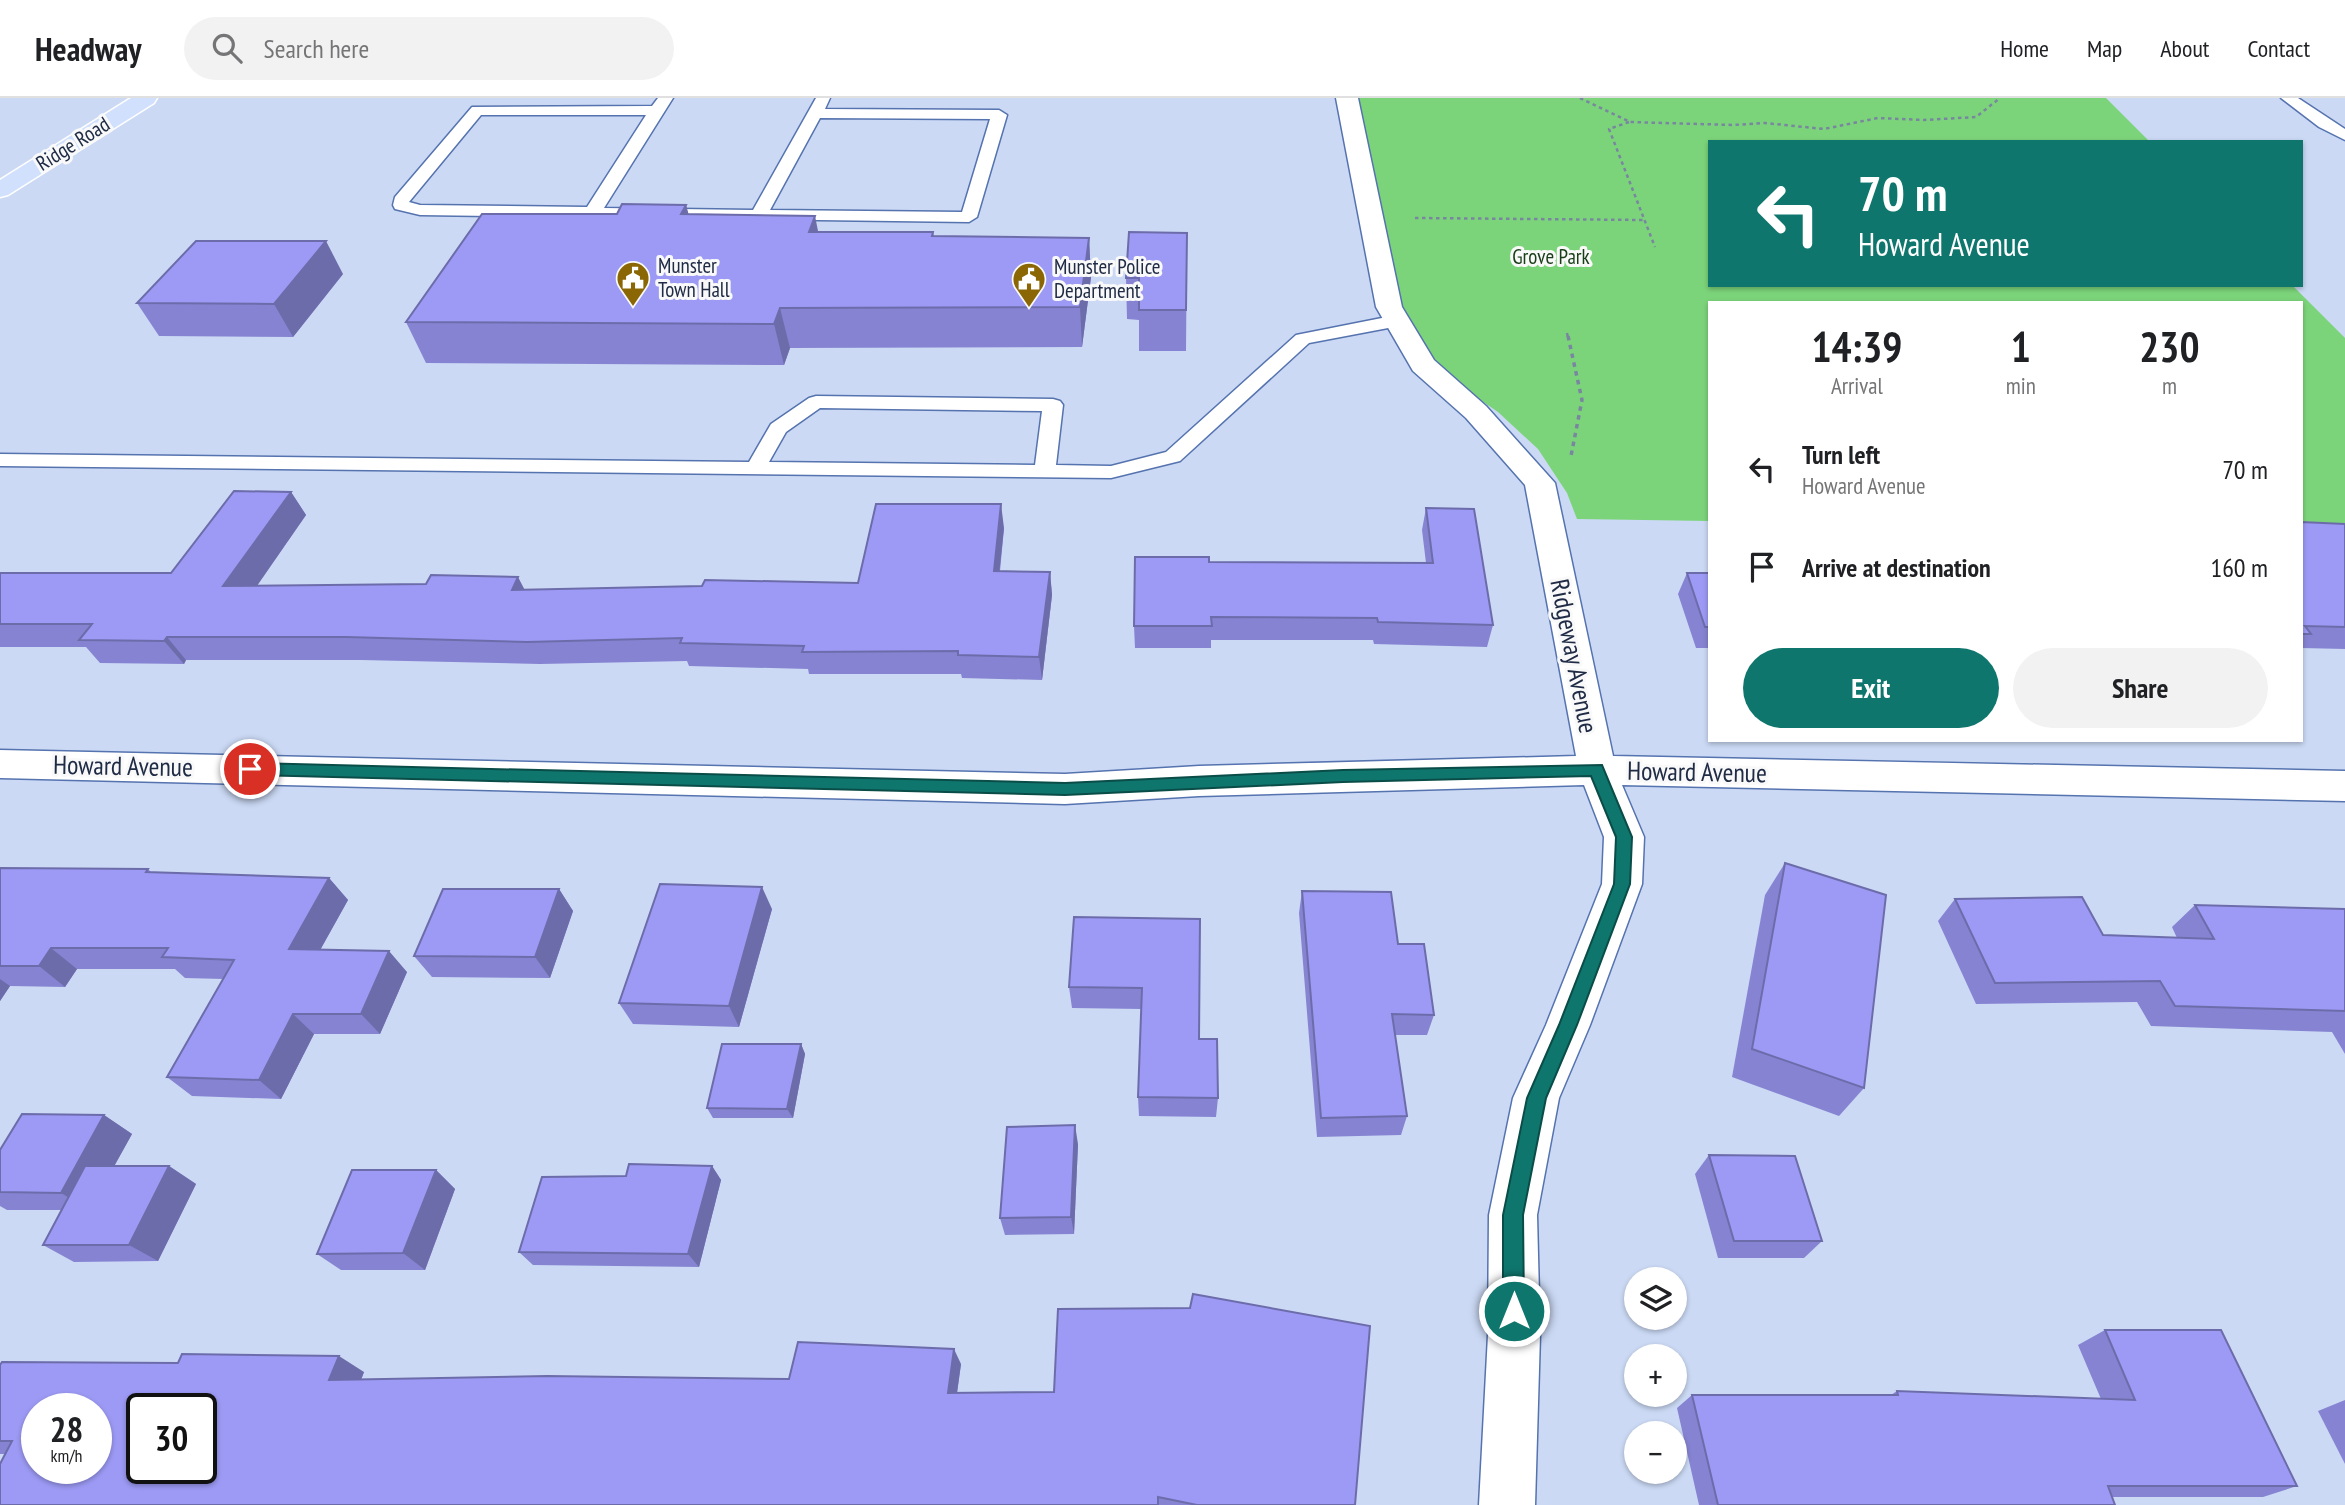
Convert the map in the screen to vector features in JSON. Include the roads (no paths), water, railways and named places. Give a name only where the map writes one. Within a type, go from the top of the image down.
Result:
[{"type":"main road","name":"Ridge Road","points":[[0,190],[146,98]]},
{"type":"street","name":"Ridgeway Avenue","points":[[1347,98],[1389,306],[1423,365],[1476,412],[1540,483],[1597,769],[1624,837],[1622,884],[1568,1025],[1536,1098],[1513,1215],[1514,1335],[1507,1505]]},
{"type":"street","name":"Howard Avenue","points":[[0,764],[1065,789],[1225,780],[1597,769],[2345,786]]},
{"type":"lane","points":[[2288,98],[2324,124],[2345,135]]},
{"type":"lane","points":[[592,213],[661,105]]},
{"type":"lane","points":[[661,105],[477,110],[401,200],[401,205],[420,210],[592,213],[969,218],[999,115],[819,105],[759,215]]},
{"type":"lane","points":[[0,460],[1111,472],[1173,457],[1303,339],[1397,321]]},
{"type":"lane","points":[[755,467],[778,428],[816,402],[1053,405],[1045,471]]},
{"type":"place","name":"Munster Town Hall","points":[[633,308]]},
{"type":"place","name":"Munster Police Department","points":[[1029,309]]},
{"type":"park label","name":"Grove Park","points":[[1551,257]]}]
